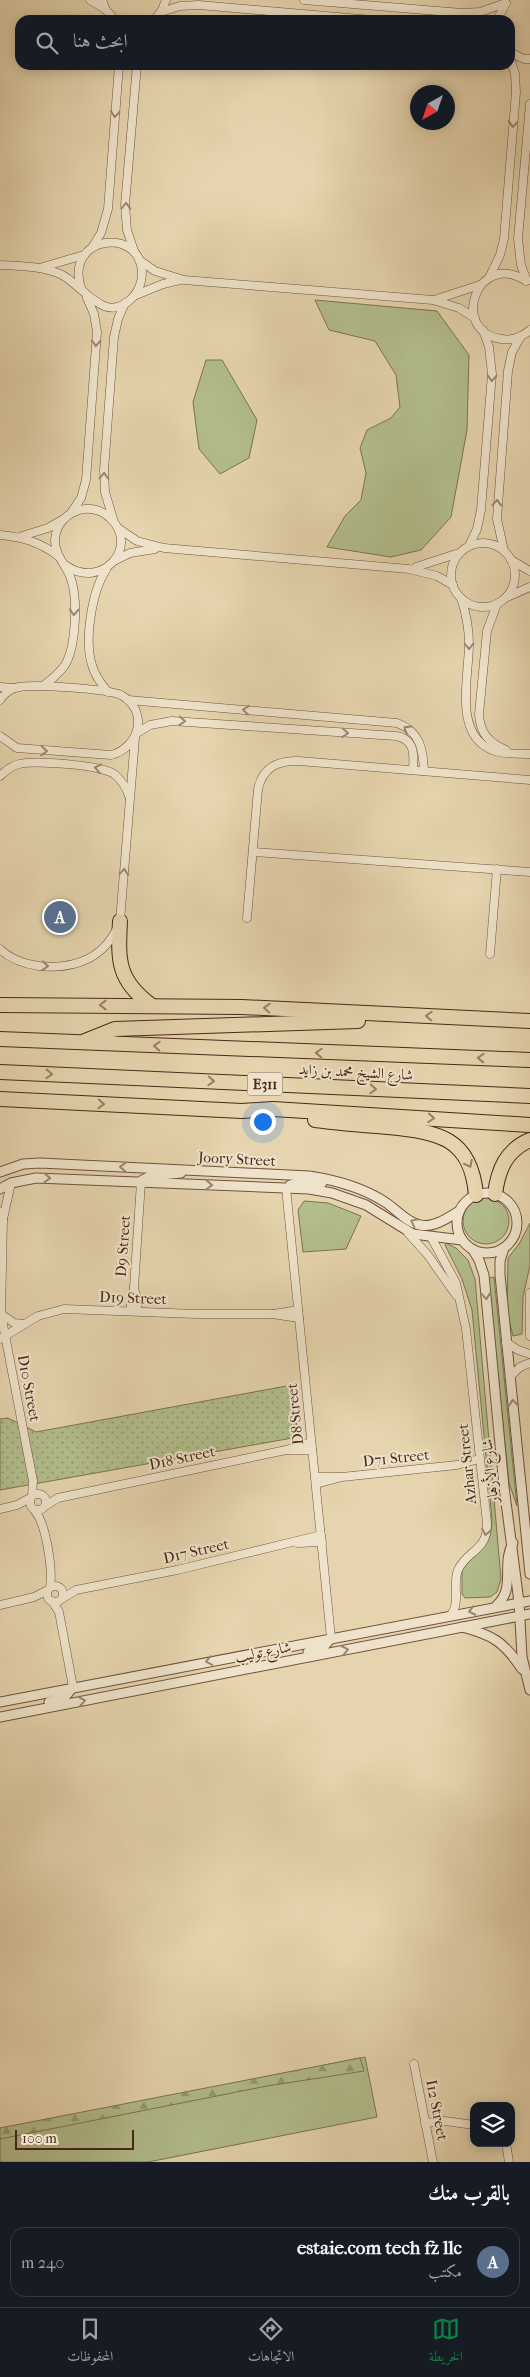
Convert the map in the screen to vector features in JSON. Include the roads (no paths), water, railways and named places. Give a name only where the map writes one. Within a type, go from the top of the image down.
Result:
[{"type":"highway","points":[[120,921],[119,952],[124,979],[132,990],[152,1006]]},
{"type":"highway","points":[[0,1005],[242,1007],[530,1021]]},
{"type":"highway","points":[[81,1042],[115,1029],[357,1021],[386,1014]]},
{"type":"highway","name":"شارع الشيخ محمد بن زايد","points":[[0,1039],[530,1060]]},
{"type":"highway","name":"شارع الشيخ محمد بن زايد","points":[[0,1072],[530,1096]]},
{"type":"highway","points":[[0,1099],[242,1111],[273,1109],[530,1124]]},
{"type":"highway","points":[[242,1111],[273,1117],[436,1133],[457,1147],[468,1160],[474,1176],[476,1194]]},
{"type":"highway","points":[[495,1194],[497,1175],[502,1165],[516,1148],[530,1140]]},
{"type":"street","points":[[90,0],[106,10]]},
{"type":"street","points":[[102,0],[110,15]]},
{"type":"street","points":[[158,15],[166,0]]},
{"type":"street","points":[[304,0],[462,13],[480,12],[508,2]]},
{"type":"street","points":[[500,15],[508,2]]},
{"type":"street","points":[[161,12],[180,6],[199,5],[314,15]]},
{"type":"street","points":[[515,54],[524,59],[530,59]]},
{"type":"street","points":[[42,686],[51,680],[65,665],[72,646],[74,590],[65,565],[59,556],[55,536],[81,498],[86,480],[96,352],[96,323],[81,288],[78,271],[84,255],[93,246],[101,232],[108,209],[119,70]]},
{"type":"street","points":[[133,297],[142,280],[137,257],[127,230],[126,205],[137,70]]},
{"type":"street","points":[[475,318],[473,301],[480,286],[489,278],[500,255],[504,239],[516,92],[514,70]]},
{"type":"street","points":[[528,283],[520,257],[518,239],[530,104]]},
{"type":"street","points":[[93,246],[110,242],[128,247],[155,271],[184,280],[433,300],[459,308],[475,318],[489,336],[505,340],[521,336],[530,330]]},
{"type":"street","points":[[38,268],[84,255]]},
{"type":"street","points":[[0,265],[38,268],[61,274],[81,288]]},
{"type":"street","points":[[489,278],[508,274],[528,283]]},
{"type":"street","points":[[86,296],[100,305],[109,307],[125,303],[133,297],[163,284],[184,280]]},
{"type":"street","points":[[433,300],[480,286]]},
{"type":"street","points":[[108,692],[94,671],[90,655],[94,597],[99,582],[114,561],[120,548],[116,526],[104,492],[104,470],[114,337],[125,303]]},
{"type":"street","points":[[453,586],[453,564],[461,552],[468,546],[477,529],[481,510],[492,374],[489,347],[483,330]]},
{"type":"street","points":[[521,336],[512,352],[508,371],[497,519],[504,551],[511,560],[530,571]]},
{"type":"street","points":[[17,536],[43,530],[68,515],[91,509],[105,514],[116,526],[137,541],[164,548],[409,568],[437,576],[453,586],[461,598],[469,636],[467,714],[469,726],[474,736],[485,746],[499,752],[530,754]]},
{"type":"street","points":[[0,535],[17,536],[35,542],[59,556]]},
{"type":"street","points":[[468,546],[490,544],[504,551]]},
{"type":"street","points":[[114,561],[130,553],[164,548]]},
{"type":"street","points":[[409,568],[436,562],[461,552]]},
{"type":"street","points":[[506,598],[511,592],[515,576],[511,560]]},
{"type":"street","points":[[65,565],[81,574],[90,574],[108,568]]},
{"type":"street","points":[[461,598],[474,606],[490,606],[530,587]]},
{"type":"street","points":[[497,604],[487,631],[479,718],[481,728],[488,740],[513,752]]},
{"type":"street","points":[[0,687],[42,686],[108,692],[128,700],[397,723],[410,729],[419,740],[423,753],[424,771]]},
{"type":"street","points":[[0,700],[15,688]]},
{"type":"street","points":[[0,949],[10,957],[28,964],[56,966],[77,964],[101,952],[113,938],[120,921],[136,736],[136,713],[128,700]]},
{"type":"street","points":[[0,736],[10,745],[17,748],[103,755],[111,755],[125,750],[136,736],[150,725],[172,721],[396,736],[408,741],[412,747],[413,770]]},
{"type":"street","points":[[247,918],[260,781],[263,774],[275,764],[299,761],[530,780]]},
{"type":"street","points":[[0,776],[10,768],[21,764],[92,766],[116,775],[124,784],[130,800]]},
{"type":"street","points":[[253,852],[530,872]]},
{"type":"street","points":[[490,954],[497,869]]},
{"type":"street","name":"Joory Street","points":[[0,1172],[15,1166],[32,1163],[309,1176],[334,1181],[362,1190],[392,1206],[412,1222],[424,1226],[440,1222],[459,1211]]},
{"type":"street","points":[[140,1182],[150,1176],[174,1176],[185,1170]]},
{"type":"street","name":"Joory Street","points":[[0,1189],[11,1183],[36,1178],[286,1188],[332,1193],[366,1205],[407,1232],[430,1237],[462,1240]]},
{"type":"street","points":[[286,1188],[297,1183],[334,1181]]},
{"type":"street","name":"D9 Street","points":[[133,1311],[137,1299],[134,1288],[140,1182]]},
{"type":"street","name":"D10 Street","points":[[11,1183],[1,1215],[0,1289],[2,1338],[33,1481],[31,1497]]},
{"type":"street","name":"D8 Street","points":[[286,1188],[331,1638]]},
{"type":"street","points":[[462,1240],[457,1226],[459,1211],[466,1201],[476,1194],[495,1194]]},
{"type":"street","name":"شارع الأزهار","points":[[495,1194],[507,1200],[516,1216],[516,1230],[510,1243],[504,1248],[500,1261],[500,1275],[530,1574]]},
{"type":"street","points":[[385,1216],[392,1206]]},
{"type":"street","name":"Azhar Street","points":[[407,1232],[427,1254],[458,1298]]},
{"type":"street","name":"Azhar Street","points":[[430,1237],[434,1248],[453,1276],[468,1339],[479,1463],[487,1523],[482,1545],[463,1562],[457,1573],[456,1602],[451,1615]]},
{"type":"street","name":"شارع الأزهار","points":[[462,1240],[480,1260],[485,1284],[504,1487],[520,1602],[525,1673],[530,1690]]},
{"type":"street","points":[[473,1250],[489,1253],[504,1248]]},
{"type":"street","points":[[530,1293],[530,1336]]},
{"type":"street","name":"D19 Street","points":[[2,1338],[45,1313],[58,1309],[299,1314]]},
{"type":"street","points":[[1,1314],[14,1323],[24,1324]]},
{"type":"street","points":[[506,1342],[518,1350],[530,1354]]},
{"type":"street","points":[[510,1377],[520,1368],[530,1363]]},
{"type":"street","name":"D18 Street","points":[[44,1507],[58,1498],[312,1446]]},
{"type":"street","name":"D71 Street","points":[[315,1480],[479,1463]]},
{"type":"street","name":"D10 Street","points":[[33,1481],[42,1495]]},
{"type":"street","points":[[17,1506],[31,1497],[42,1495],[46,1500],[41,1520],[51,1572],[47,1596],[59,1612]]},
{"type":"street","name":"D18 Street","points":[[42,1495],[58,1498]]},
{"type":"street","points":[[31,1497],[29,1502],[41,1520]]},
{"type":"street","points":[[0,1509],[17,1506],[33,1509],[44,1507]]},
{"type":"street","name":"D17 Street","points":[[62,1599],[76,1590],[178,1570],[296,1542],[321,1538]]},
{"type":"street","points":[[496,1606],[508,1588],[507,1557],[513,1543]]},
{"type":"street","points":[[20,1713],[29,1706],[61,1699],[73,1688],[59,1612],[64,1592],[51,1572]]},
{"type":"street","points":[[0,1605],[34,1597],[49,1588],[60,1587]]},
{"type":"street","name":"D17 Street","points":[[60,1587],[76,1590]]},
{"type":"street","points":[[34,1597],[51,1601],[62,1599]]},
{"type":"street","name":"شارع توليب","points":[[0,1702],[530,1601]]},
{"type":"street","name":"شارع توليب","points":[[0,1717],[278,1664],[459,1626],[530,1614]]},
{"type":"street","points":[[459,1626],[485,1633],[500,1642],[525,1673]]},
{"type":"street","points":[[278,1664],[287,1656],[319,1650],[331,1638]]},
{"type":"street","name":"I12 Street","points":[[414,2064],[433,2162]]},
{"type":"street","points":[[426,2123],[445,2120],[470,2124]]},
{"type":"street","points":[[507,2147],[509,2162]]},
{"type":"place","name":"estaie.com tech fz llc","points":[[60,917]]}]
